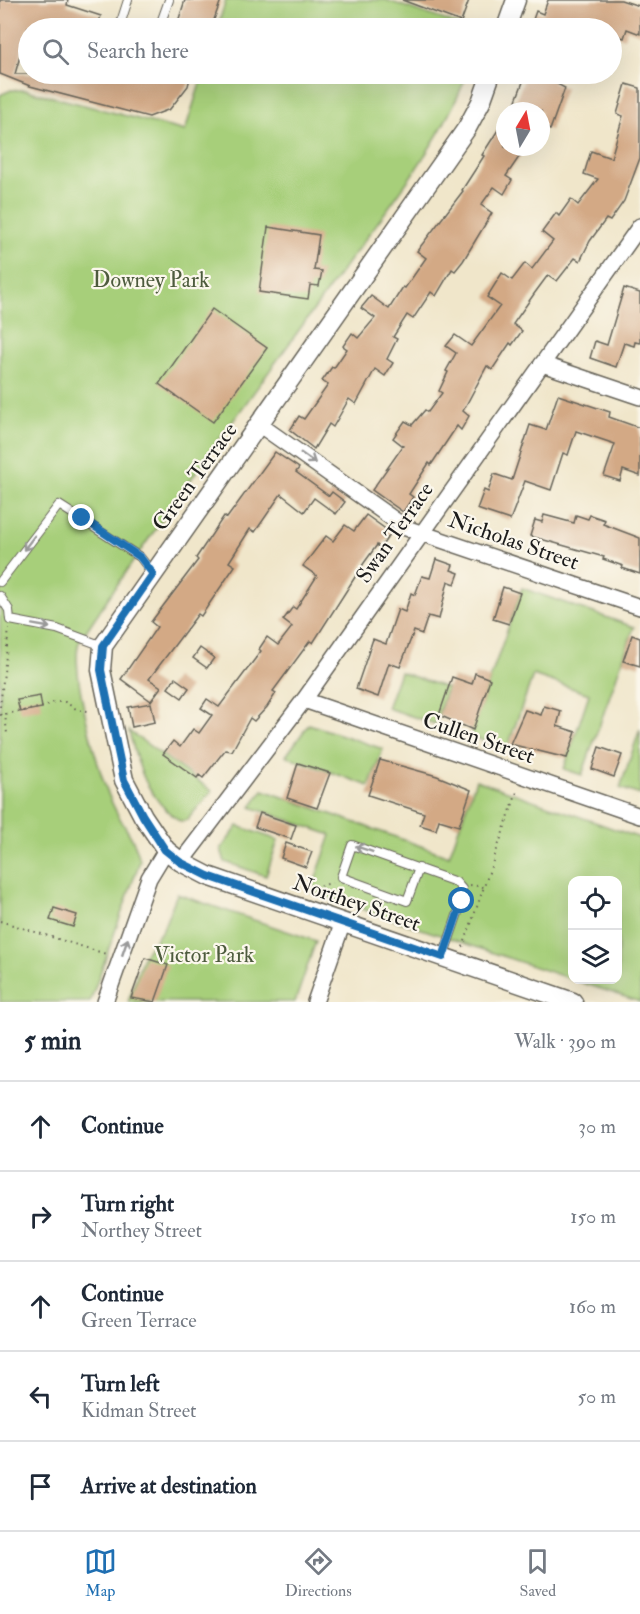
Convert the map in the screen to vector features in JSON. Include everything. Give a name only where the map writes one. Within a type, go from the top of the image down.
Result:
[{"type":"street","points":[[510,18],[516,0]]},
{"type":"street","name":"Green Terrace","points":[[103,646],[467,128],[487,84]]},
{"type":"street","name":"Swan Terrace","points":[[180,862],[304,700],[640,226]]},
{"type":"street","points":[[542,364],[640,397]]},
{"type":"street","name":"Nicholas Street","points":[[260,424],[406,528],[640,607]]},
{"type":"street","points":[[103,646],[101,670],[124,780],[165,850],[149,878],[105,1002]]},
{"type":"street","name":"Cullen Street","points":[[304,700],[640,816]]},
{"type":"street","name":"Northey Street","points":[[165,850],[180,862],[208,876],[573,1002]]},
{"type":"street","points":[[315,1002],[343,922]]},
{"type":"lane","points":[[122,18],[128,0]]},
{"type":"lane","points":[[163,18],[169,0]]},
{"type":"lane","points":[[0,582],[59,505],[140,557],[153,574]]},
{"type":"lane","points":[[0,596],[9,610],[10,620],[57,629],[103,646]]},
{"type":"lane","points":[[419,868],[408,901],[341,877],[352,845],[419,868],[456,882],[462,888],[463,898],[443,957]]},
{"type":"path","points":[[0,707],[10,620]]},
{"type":"path","points":[[0,715],[44,707],[54,702],[65,702],[76,709],[88,711]]},
{"type":"path","points":[[5,713],[7,734]]},
{"type":"path","points":[[463,947],[517,792]]},
{"type":"path","points":[[315,896],[319,886],[337,882],[341,877]]},
{"type":"path","points":[[462,888],[473,884],[484,887]]},
{"type":"path","points":[[0,921],[121,959]]},
{"type":"green space","points":[[226,0],[386,0],[439,18],[220,18]]},
{"type":"green space","name":"Downey Park","points":[[200,84],[463,84],[426,154],[173,505],[79,642],[77,656],[82,699],[94,750],[108,793],[136,846],[140,861],[90,1002],[0,1002],[0,95],[11,90],[26,90],[185,131]]},
{"type":"green space","points":[[522,588],[634,627],[582,775],[564,769],[589,694],[533,675],[507,749],[470,736]]},
{"type":"green space","points":[[400,672],[447,688],[435,724],[387,708]]},
{"type":"green space","points":[[309,724],[383,749],[369,786],[286,756]]},
{"type":"green space","points":[[640,729],[640,795],[620,788]]},
{"type":"green space","points":[[129,731],[212,791],[187,820],[180,821],[159,803],[140,769]]},
{"type":"green space","points":[[476,780],[640,838],[640,1002],[586,984],[622,984],[622,876],[568,876],[568,978],[311,892],[331,835],[251,807],[263,790],[449,856]]},
{"type":"green space","points":[[238,826],[278,840],[266,876],[225,862],[221,849]]},
{"type":"green space","name":"Victor Park","points":[[177,894],[316,941],[295,1002],[128,1002],[143,956],[163,929]]},
{"type":"building","points":[[0,0],[68,0],[67,5],[101,16],[100,18],[18,18],[18,63],[15,74],[18,74],[18,81],[0,74]]},
{"type":"building","points":[[185,0],[221,0],[215,18],[179,18]]},
{"type":"building","points":[[402,0],[469,0],[462,18],[450,18]]},
{"type":"building","points":[[548,0],[621,0],[640,6],[640,34],[627,29],[624,38],[622,37],[622,18],[534,18],[536,11],[543,14]]},
{"type":"building","points":[[25,84],[188,84],[170,109],[149,117]]},
{"type":"building","points":[[522,84],[557,84],[565,88],[550,130],[550,102],[515,102]]},
{"type":"building","points":[[626,84],[640,88],[640,158],[624,201],[610,221],[606,219],[590,241],[580,261],[575,258],[557,281],[548,275],[534,294],[513,324],[522,331],[512,345],[510,343],[492,370],[487,366],[463,411],[469,416],[461,430],[457,426],[431,465],[429,463],[409,494],[413,497],[403,512],[372,490],[403,446],[393,438],[405,421],[412,425],[425,410],[428,412],[442,393],[439,391],[448,372],[446,371],[456,353],[446,346],[455,335],[471,346],[500,306],[487,297],[502,273],[512,280],[525,263],[532,269],[553,241],[542,232],[556,213],[559,216],[571,199],[578,205],[598,179],[584,174],[591,151],[611,158],[623,116],[617,114]]},
{"type":"building","points":[[496,133],[496,156],[520,156],[506,176],[512,180],[504,194],[494,187],[481,205],[492,213],[463,261],[455,271],[452,269],[436,296],[431,292],[413,319],[407,315],[393,337],[397,339],[387,359],[393,363],[385,376],[375,369],[356,404],[349,399],[333,427],[329,424],[314,449],[290,430],[299,416],[304,419],[328,385],[322,381],[347,349],[343,346],[352,333],[358,338],[375,318],[361,308],[371,296],[389,309],[426,258],[417,251],[463,191],[484,156],[482,155]]},
{"type":"building","points":[[268,227],[319,235],[314,270],[322,271],[319,286],[310,285],[308,299],[259,292]]},
{"type":"building","points":[[624,288],[640,293],[640,343],[635,342],[634,346],[624,343],[616,367],[590,358],[595,341],[607,345]]},
{"type":"building","points":[[212,309],[267,348],[213,422],[159,384]]},
{"type":"building","points":[[558,395],[610,412],[609,417],[640,428],[640,476],[623,470],[620,481],[604,476],[615,444],[576,431],[568,455],[563,453],[551,490],[525,481],[510,520],[477,509],[484,490],[488,492],[494,474],[512,480],[530,425],[546,430]]},
{"type":"building","points":[[275,452],[299,468],[296,472],[329,496],[332,492],[345,502],[336,514],[314,498],[304,512],[281,494],[255,532],[250,529],[229,562],[235,566],[201,616],[198,614],[149,679],[161,687],[151,701],[121,679],[157,627],[151,622],[198,560],[196,558],[224,516],[227,518]]},
{"type":"building","points":[[366,515],[391,533],[380,548],[377,545],[364,563],[313,643],[310,641],[273,691],[276,693],[267,707],[254,721],[250,718],[232,751],[225,750],[203,778],[199,775],[197,778],[163,754],[173,741],[180,747],[193,729],[199,733],[212,715],[201,708],[207,699],[219,707],[261,651],[259,649],[267,637],[278,645],[292,627],[283,620],[293,607],[296,609],[317,576],[303,566],[326,536],[333,541],[345,525],[354,531]]},
{"type":"building","points":[[544,515],[574,523],[576,515],[588,519],[590,515],[605,520],[603,524],[640,538],[640,574],[622,568],[623,566],[603,559],[604,557],[530,536],[535,520],[542,522]]},
{"type":"building","points":[[436,559],[453,565],[451,570],[459,573],[455,584],[448,581],[439,619],[428,616],[422,634],[414,631],[400,667],[389,663],[378,697],[356,689],[373,639],[386,644],[398,609],[405,612],[411,593],[415,595],[422,576],[430,578]]},
{"type":"building","points":[[503,587],[520,593],[509,624],[493,619]]},
{"type":"building","points":[[632,635],[640,638],[640,666],[623,661]]},
{"type":"building","points":[[200,648],[214,658],[207,668],[193,658]]},
{"type":"building","points":[[475,673],[490,679],[473,730],[439,715],[452,677],[472,684]]},
{"type":"building","points":[[175,678],[189,688],[182,698],[168,688]]},
{"type":"building","points":[[40,696],[42,708],[20,712],[17,700]]},
{"type":"building","points":[[151,703],[155,722],[132,727],[128,707]]},
{"type":"building","points":[[544,706],[561,711],[557,726],[576,732],[567,758],[510,744],[525,710],[541,715]]},
{"type":"building","points":[[599,747],[622,755],[614,777],[592,769]]},
{"type":"building","points":[[380,760],[437,776],[471,790],[459,826],[439,820],[436,830],[420,825],[424,813],[368,795]]},
{"type":"building","points":[[298,763],[330,773],[317,808],[287,798]]},
{"type":"building","points":[[260,813],[296,825],[291,839],[255,827]]},
{"type":"building","points":[[286,843],[312,852],[306,867],[281,858]]},
{"type":"building","points":[[54,908],[77,915],[73,927],[50,920]]},
{"type":"building","points":[[145,958],[168,965],[155,1002],[131,998]]},
{"type":"route","points":[[82,518],[140,557],[153,574],[103,646],[101,670],[124,780],[165,850],[180,862],[208,876],[443,957],[462,901]]}]
